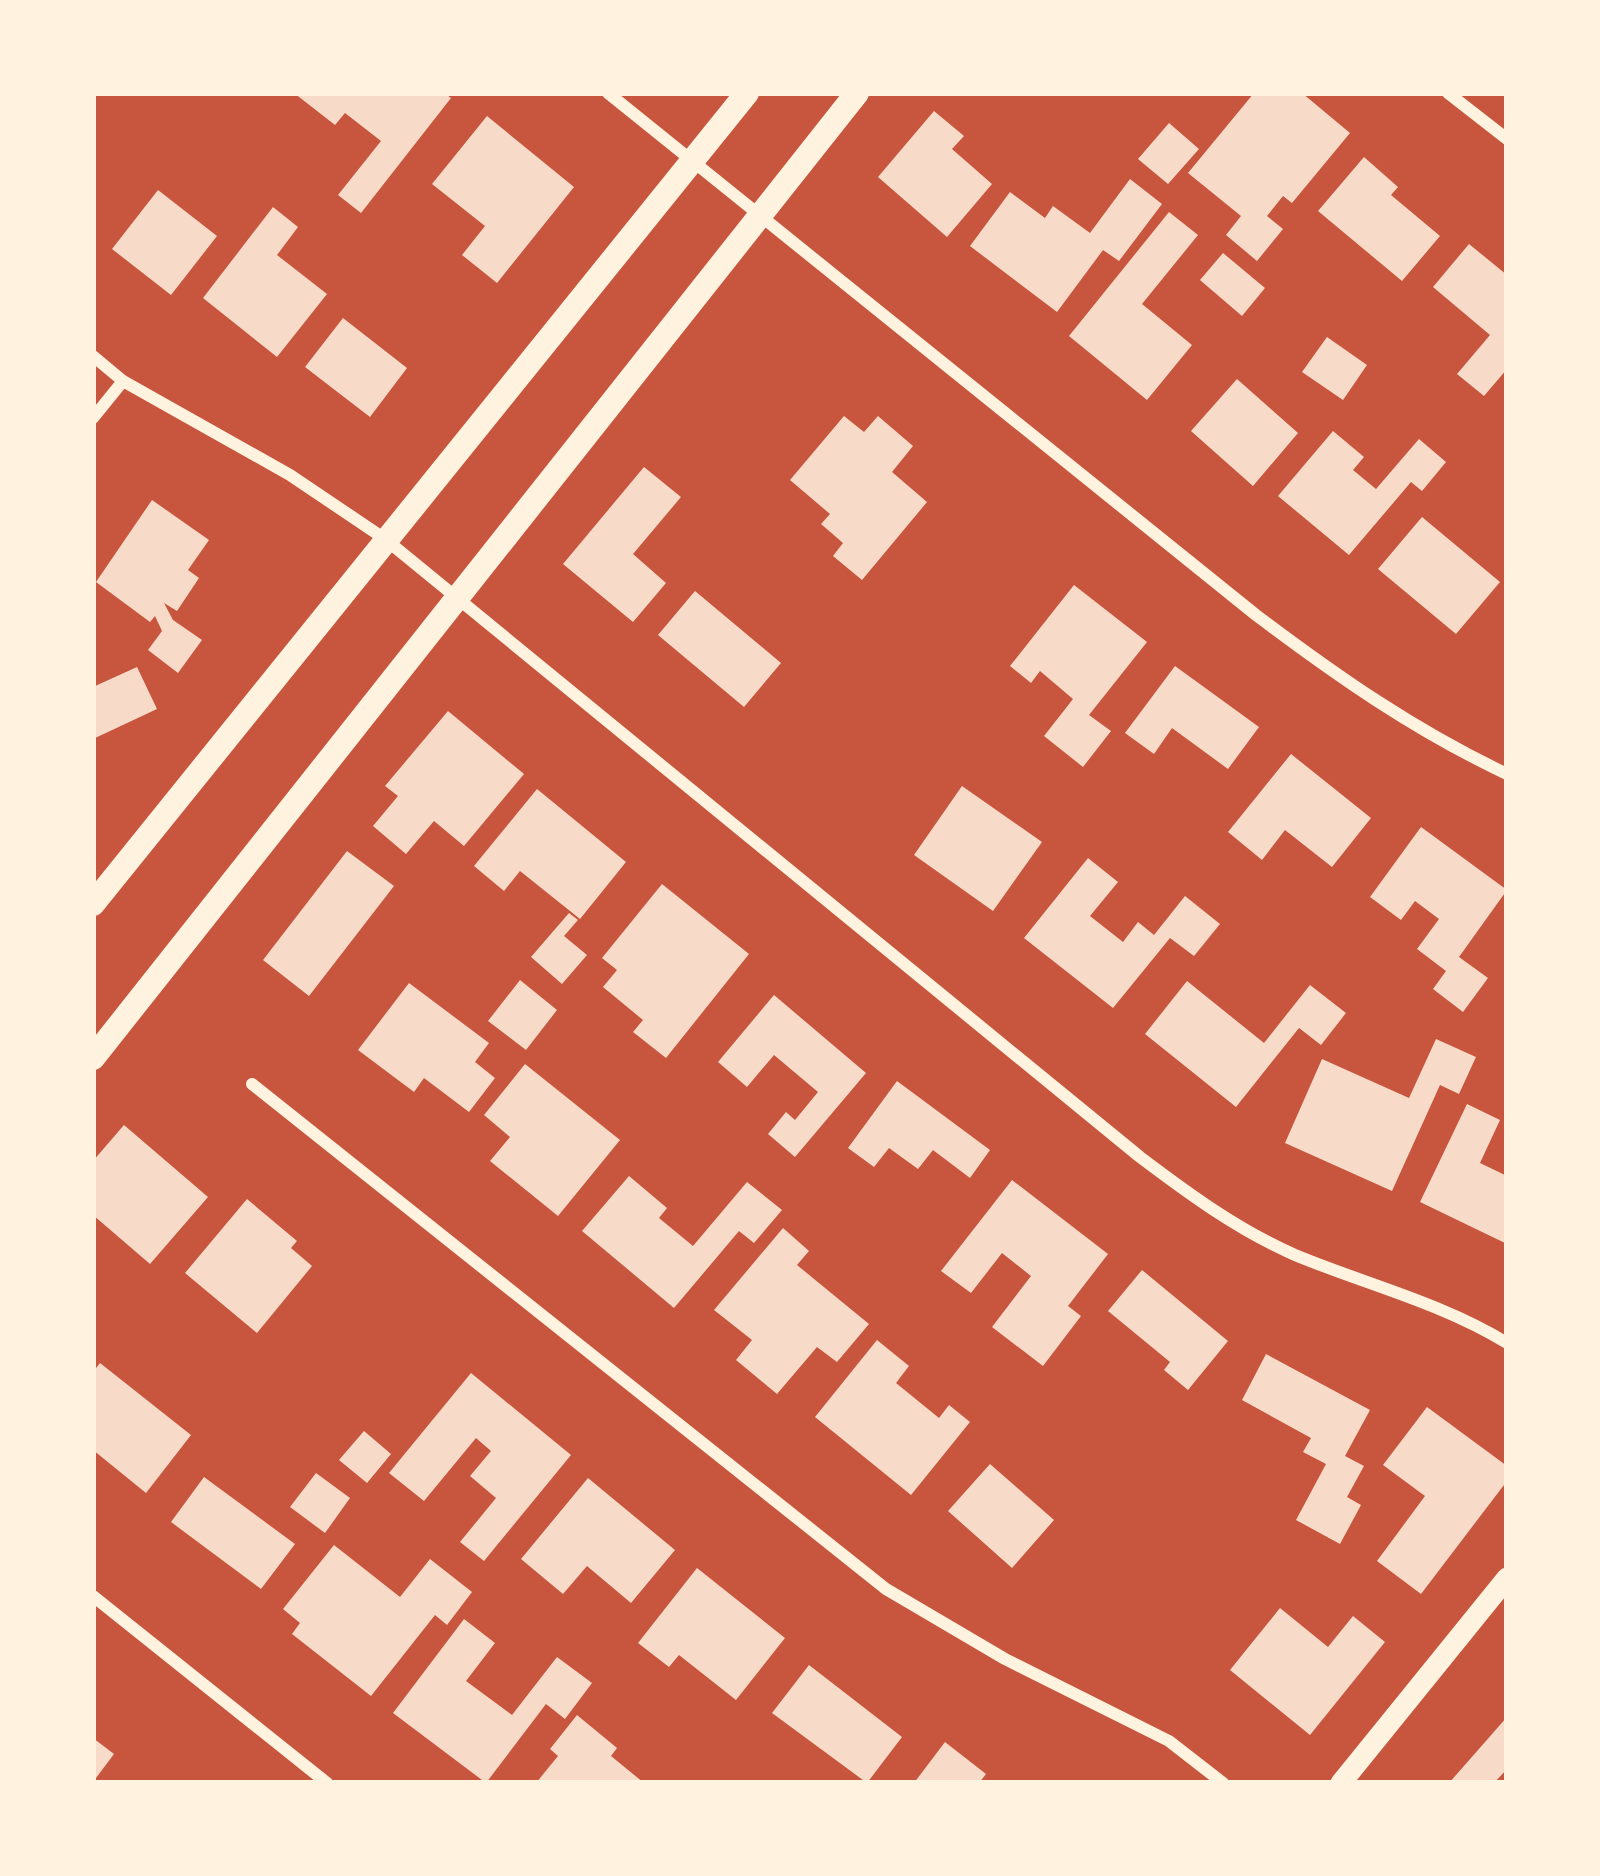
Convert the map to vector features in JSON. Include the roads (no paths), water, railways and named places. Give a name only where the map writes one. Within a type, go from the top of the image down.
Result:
[{"type":"main road","points":[[93,904],[747,93]]},
{"type":"main road","points":[[93,1058],[857,93]]},
{"type":"street","points":[[608,93],[1357,692],[1507,774]]},
{"type":"street","points":[[1448,93],[1507,139]]},
{"type":"street","points":[[93,356],[123,381],[290,475],[385,539],[1121,1142],[1214,1212],[1291,1253],[1477,1325],[1507,1343]]},
{"type":"street","points":[[93,418],[123,381]]},
{"type":"street","points":[[252,1084],[886,1589],[1006,1659],[1169,1742],[1223,1783]]},
{"type":"street","points":[[1341,1783],[1507,1578]]},
{"type":"street","points":[[93,1596],[327,1783]]}]
